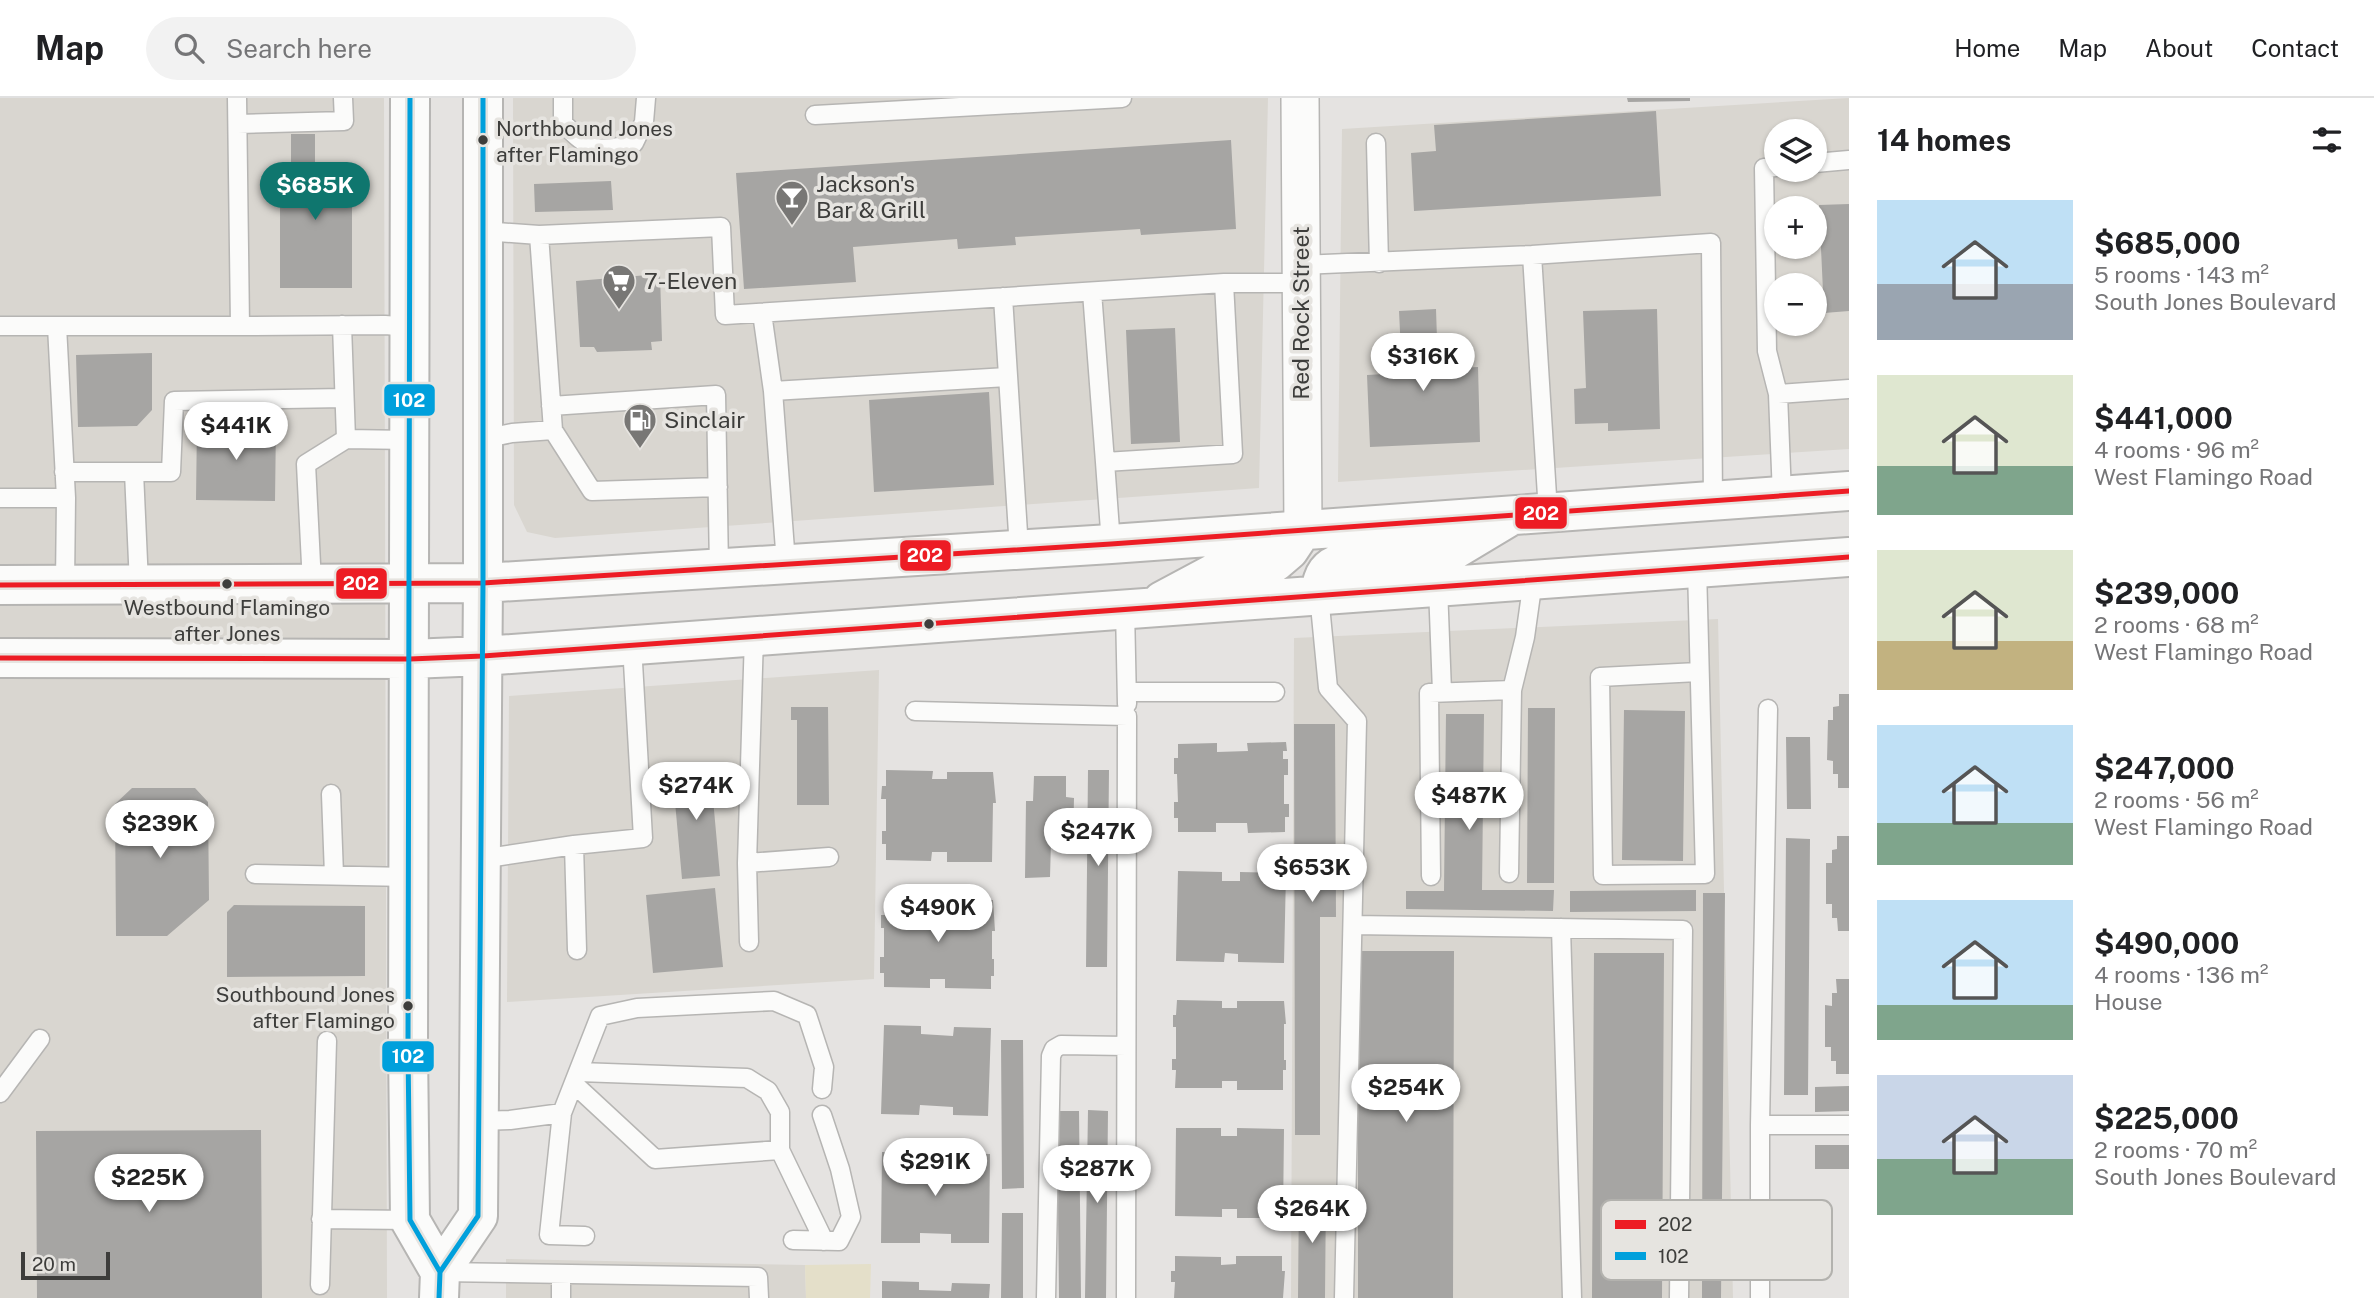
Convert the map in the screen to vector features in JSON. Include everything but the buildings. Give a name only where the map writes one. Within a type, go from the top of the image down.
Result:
[{"type":"main road","points":[[410,98],[410,1220],[440,1285]]},
{"type":"main road","points":[[440,1285],[478,1216],[483,583],[483,98]]},
{"type":"main road","points":[[0,584],[483,583],[1111,544],[1849,491]]},
{"type":"main road","points":[[1319,595],[1324,575],[1331,566],[1345,561],[1449,553],[1531,513]]},
{"type":"main road","points":[[1137,608],[1220,570],[1260,567],[1275,562],[1289,550],[1303,529]]},
{"type":"main road","points":[[0,658],[410,659],[482,656],[1847,556]]},
{"type":"street","name":"Red Rock Street","points":[[1300,98],[1303,529]]},
{"type":"lane","points":[[237,98],[240,326]]},
{"type":"lane","points":[[237,124],[344,121],[342,98]]},
{"type":"lane","points":[[563,98],[563,124],[583,144],[609,150],[634,143],[644,122],[646,98]]},
{"type":"lane","points":[[815,115],[1122,98]]},
{"type":"lane","points":[[1376,144],[1379,263]]},
{"type":"lane","points":[[1827,162],[1849,160]]},
{"type":"lane","points":[[1764,182],[1767,351],[1778,394],[1782,496]]},
{"type":"lane","points":[[483,231],[539,235],[721,227],[725,315],[1224,283],[1379,263],[1711,243],[1713,501]]},
{"type":"lane","points":[[539,235],[553,430],[592,491],[718,487]]},
{"type":"lane","points":[[1531,513],[1532,255]]},
{"type":"lane","points":[[1105,462],[1233,454],[1224,283]]},
{"type":"lane","points":[[1092,292],[1111,544]]},
{"type":"lane","points":[[1003,297],[1019,549]]},
{"type":"lane","points":[[762,313],[773,391],[786,563]]},
{"type":"lane","points":[[342,325],[346,439]]},
{"type":"lane","points":[[0,326],[410,327]]},
{"type":"lane","points":[[57,326],[66,498],[65,584]]},
{"type":"lane","points":[[773,391],[1007,377]]},
{"type":"lane","points":[[1778,394],[1849,389]]},
{"type":"lane","points":[[551,406],[716,395],[719,568]]},
{"type":"lane","points":[[64,472],[171,472],[174,401],[344,398]]},
{"type":"lane","points":[[483,439],[512,433],[553,430]]},
{"type":"lane","points":[[312,584],[306,464],[346,439],[410,440]]},
{"type":"lane","points":[[134,472],[139,584]]},
{"type":"lane","points":[[0,498],[66,498]]},
{"type":"lane","points":[[1697,568],[1705,874],[1603,875],[1600,677],[1698,671]]},
{"type":"lane","points":[[1509,873],[1512,690],[1525,637],[1533,580]]},
{"type":"lane","points":[[1438,587],[1442,692]]},
{"type":"lane","points":[[1319,595],[1328,688],[1357,722],[1344,1298]]},
{"type":"lane","points":[[1126,1298],[1126,692],[1137,608]]},
{"type":"lane","points":[[749,942],[747,863],[754,636]]},
{"type":"lane","points":[[481,859],[643,838],[632,645]]},
{"type":"lane","points":[[1431,876],[1429,692],[1512,690]]},
{"type":"lane","points":[[1126,692],[1275,692]]},
{"type":"lane","points":[[1760,1200],[1768,709]]},
{"type":"lane","points":[[915,712],[1127,716]]},
{"type":"lane","points":[[331,794],[334,875]]},
{"type":"lane","points":[[574,845],[577,950]]},
{"type":"lane","points":[[747,863],[829,857]]},
{"type":"lane","points":[[254,874],[409,877]]},
{"type":"lane","points":[[1353,925],[1683,930],[1680,1200]]},
{"type":"lane","points":[[1562,928],[1572,1298]]},
{"type":"lane","points":[[585,1236],[549,1235],[562,1113],[600,1016],[637,1008],[774,1001],[807,1016],[824,1067],[822,1089]]},
{"type":"lane","points":[[0,1093],[40,1039]]},
{"type":"lane","points":[[320,1285],[327,1041]]},
{"type":"lane","points":[[1046,1298],[1051,1056],[1054,1049],[1061,1045],[1126,1046]]},
{"type":"lane","points":[[576,1078],[655,1159],[780,1150]]},
{"type":"lane","points":[[576,1078],[747,1078],[768,1091],[780,1112],[780,1150],[824,1241]]},
{"type":"lane","points":[[479,1121],[562,1113]]},
{"type":"lane","points":[[793,1240],[839,1241],[851,1217],[840,1169],[822,1115]]},
{"type":"lane","points":[[1760,1125],[1849,1125]]},
{"type":"lane","points":[[321,1219],[410,1220]]},
{"type":"lane","points":[[561,1273],[561,1298]]},
{"type":"lane","points":[[440,1285],[561,1273],[758,1276],[759,1298]]},
{"type":"lane","points":[[1679,1280],[1679,1298]]},
{"type":"lane","points":[[1760,1280],[1760,1298]]},
{"type":"shaded area","points":[[0,98],[384,98],[387,1298],[0,1298]]},
{"type":"shaded area","points":[[513,98],[1268,98],[1259,488],[555,538],[527,532],[514,505]]},
{"type":"shaded area","points":[[1849,98],[1849,449],[1338,482],[1342,129]]},
{"type":"shaded area","points":[[1718,619],[1731,1200],[1601,1200],[1601,1280],[1733,1280],[1733,1298],[1291,1298],[1294,638]]},
{"type":"shaded area","points":[[879,670],[874,979],[507,1002],[509,696]]},
{"type":"shaded area","points":[[506,1259],[805,1265],[806,1298],[506,1298]]},
{"type":"sand","points":[[871,1264],[870,1298],[806,1298],[805,1265]]},
{"type":"transit line","name":"102","points":[[410,98],[410,1220],[440,1272],[439,1298]]},
{"type":"transit line","name":"102","points":[[440,1272],[478,1216],[483,583],[483,98]]},
{"type":"transit line","name":"202","points":[[0,585],[483,583],[1111,544],[1849,491]]},
{"type":"transit line","name":"202","points":[[0,658],[410,659],[483,656],[1849,557]]},
{"type":"place","name":"Northbound Jones after Flamingo","points":[[483,140]]},
{"type":"place","name":"Jackson's Bar & Grill","points":[[792,227]]},
{"type":"place","name":"7-Eleven","points":[[619,311]]},
{"type":"place","name":"Sinclair","points":[[640,450]]},
{"type":"place","name":"Westbound Flamingo after Jones","points":[[227,584]]},
{"type":"place","name":"Southbound Jones after Flamingo","points":[[408,1006]]}]
